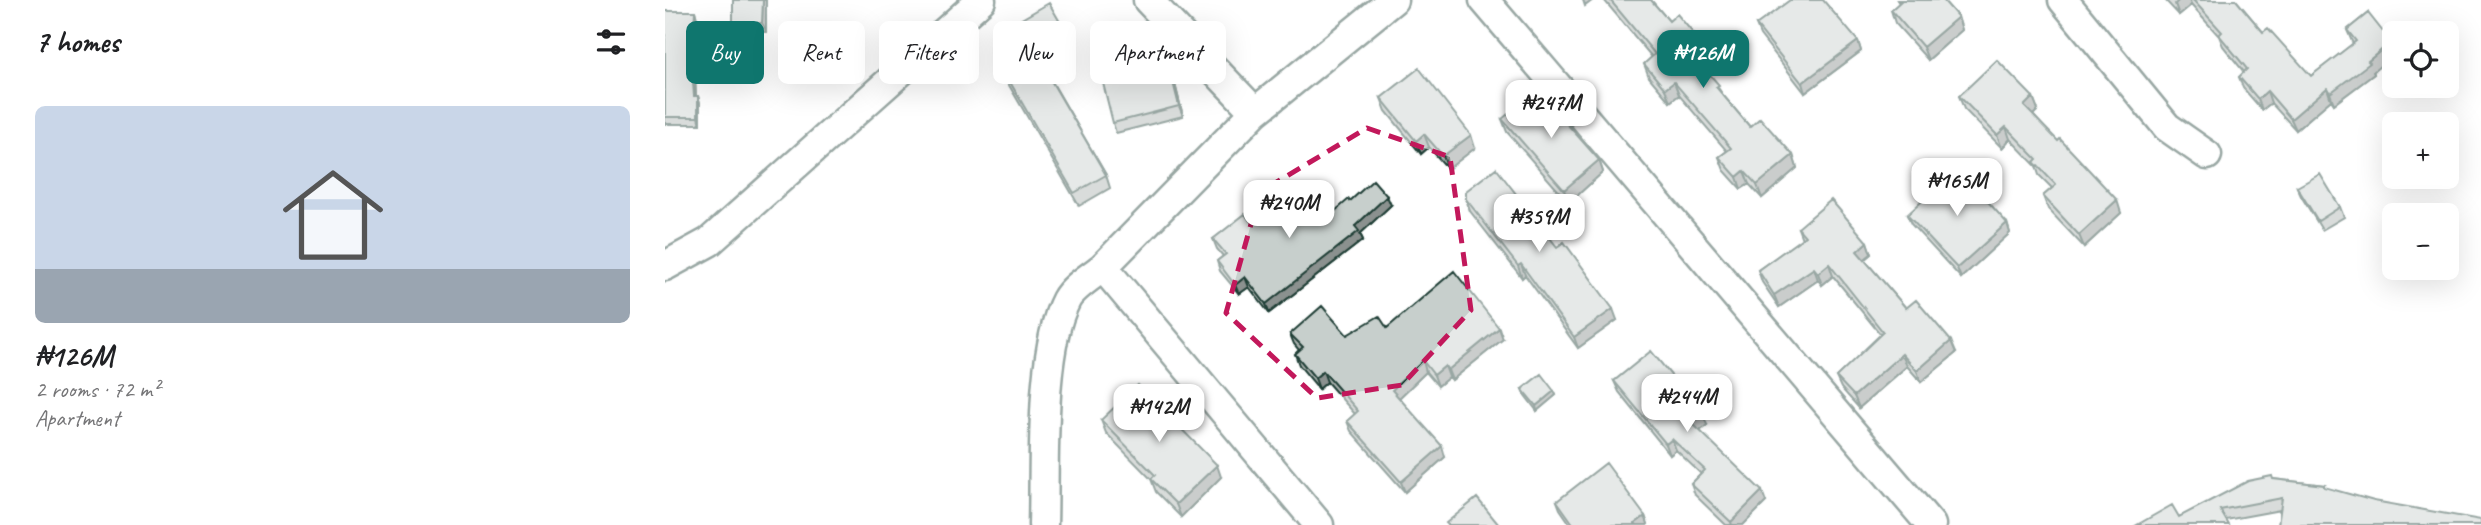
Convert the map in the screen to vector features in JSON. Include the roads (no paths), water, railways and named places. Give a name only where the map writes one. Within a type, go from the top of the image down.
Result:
[{"type":"street","points":[[665,267],[709,242],[981,0]]},
{"type":"street","points":[[1148,0],[1255,112]]},
{"type":"street","points":[[1043,525],[1047,394],[1053,335],[1067,297],[1103,267],[1255,112],[1393,0]]},
{"type":"street","points":[[1484,0],[1931,525]]},
{"type":"street","points":[[2063,0],[2167,127],[2207,155]]},
{"type":"street","points":[[1103,267],[1319,525]]}]
